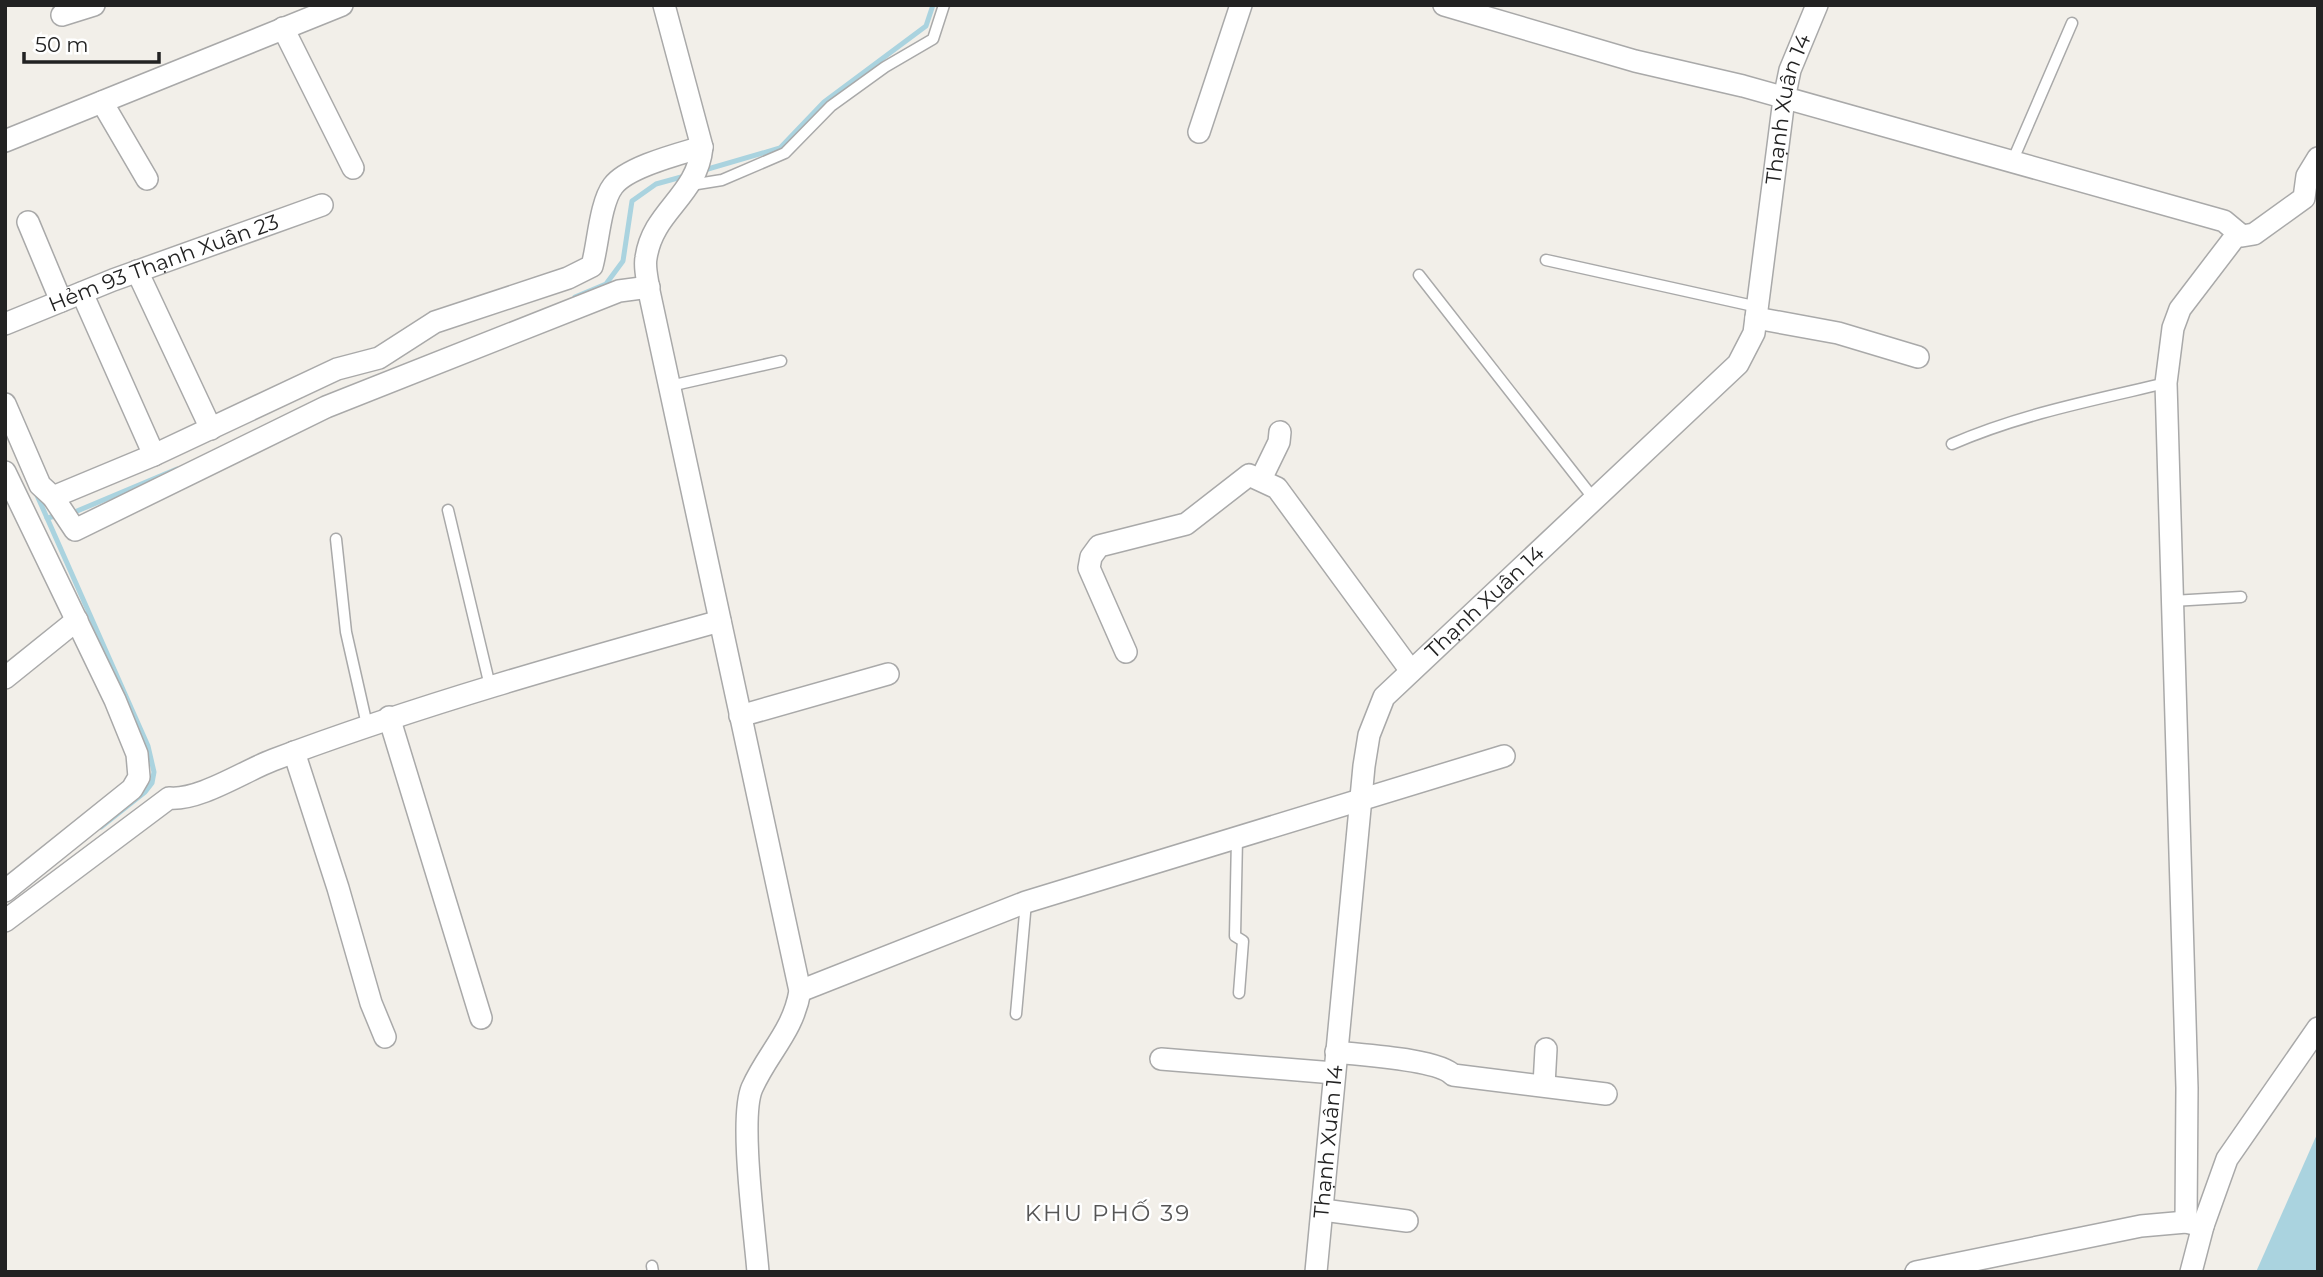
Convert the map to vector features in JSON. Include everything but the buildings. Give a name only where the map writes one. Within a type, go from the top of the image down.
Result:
[{"type":"street","points":[[62,15],[94,5]]},
{"type":"street","points":[[5,141],[342,5]]},
{"type":"street","points":[[664,5],[702,147],[700,167],[691,185],[659,221],[645,259],[800,991],[793,1022],[751,1090],[747,1131],[758,1272]]},
{"type":"street","points":[[1199,132],[1241,5]]},
{"type":"street","points":[[1444,5],[1623,58],[1784,99],[2224,221],[2242,236],[2254,234],[2304,198],[2307,176],[2318,158]]},
{"type":"street","name":"Thạnh Xuân 14","points":[[1316,1272],[1361,800],[1369,735],[1374,722],[1384,697],[1738,364],[1754,333],[1790,70],[1817,5]]},
{"type":"street","points":[[283,29],[353,168]]},
{"type":"street","points":[[102,102],[147,179]]},
{"type":"street","points":[[53,497],[154,455],[337,369],[379,358],[435,322],[568,278],[592,266],[605,205],[613,185],[643,167],[702,147]]},
{"type":"street","name":"Hẻm 93 Thạnh Xuân 23","points":[[5,324],[137,271],[322,205]]},
{"type":"street","points":[[28,222],[61,302]]},
{"type":"street","points":[[2192,1272],[2194,1224],[2187,1088],[2166,383],[2173,328],[2180,309],[2238,233]]},
{"type":"street","points":[[137,271],[211,429]]},
{"type":"street","points":[[5,404],[40,485],[53,497],[75,530],[326,407],[606,296],[649,287]]},
{"type":"street","points":[[82,293],[154,455]]},
{"type":"street","points":[[1757,313],[1918,357]]},
{"type":"street","points":[[1261,479],[1279,442],[1280,432]]},
{"type":"street","points":[[5,891],[132,789],[139,777],[137,754],[77,620],[6,475]]},
{"type":"street","points":[[1126,652],[1089,568],[1091,558],[1099,546],[1186,524],[1249,475],[1277,488],[1411,671]]},
{"type":"street","points":[[5,677],[77,620]]},
{"type":"street","points":[[5,921],[169,798],[184,799],[295,752],[388,717],[720,621]]},
{"type":"street","points":[[740,716],[888,674]]},
{"type":"street","points":[[388,717],[481,1018]]},
{"type":"street","points":[[295,752],[371,1003],[385,1037]]},
{"type":"street","points":[[800,991],[1026,902],[1504,756]]},
{"type":"street","points":[[2194,1224],[2227,1159],[2318,1028]]},
{"type":"street","points":[[1544,1085],[1546,1049]]},
{"type":"street","points":[[1161,1059],[1414,1062],[1448,1070],[1453,1075],[1606,1094]]},
{"type":"street","points":[[1323,1210],[1407,1221]]},
{"type":"street","points":[[1916,1272],[2141,1226],[2194,1224]]},
{"type":"lane","points":[[691,185],[722,180],[785,153],[831,107],[885,67],[933,39],[944,5]]},
{"type":"lane","points":[[2012,162],[2072,23]]},
{"type":"lane","points":[[1546,260],[1757,313]]},
{"type":"lane","points":[[1419,275],[1594,499]]},
{"type":"lane","points":[[670,386],[781,361]]},
{"type":"lane","points":[[1952,444],[2028,416],[2166,383]]},
{"type":"lane","points":[[448,510],[490,686]]},
{"type":"lane","points":[[336,539],[346,632],[367,725]]},
{"type":"lane","points":[[2172,601],[2241,597]]},
{"type":"lane","points":[[1237,838],[1235,936],[1244,941],[1239,993]]},
{"type":"lane","points":[[1016,1014],[1026,902]]},
{"type":"water","points":[[2318,1132],[2318,1272],[2256,1272]]},
{"type":"waterway","points":[[701,171],[780,148],[824,102],[926,26],[933,5]]},
{"type":"waterway","points":[[575,297],[606,284],[623,261],[632,201],[656,184],[685,176]]},
{"type":"waterway","points":[[70,514],[177,469]]},
{"type":"waterway","points":[[36,493],[148,746],[154,772],[152,783],[145,792],[101,827]]},
{"type":"waterway","points":[[47,518],[60,515]]},
{"type":"district","name":"KHU PHỐ 39","points":[[1108,1213]]}]
